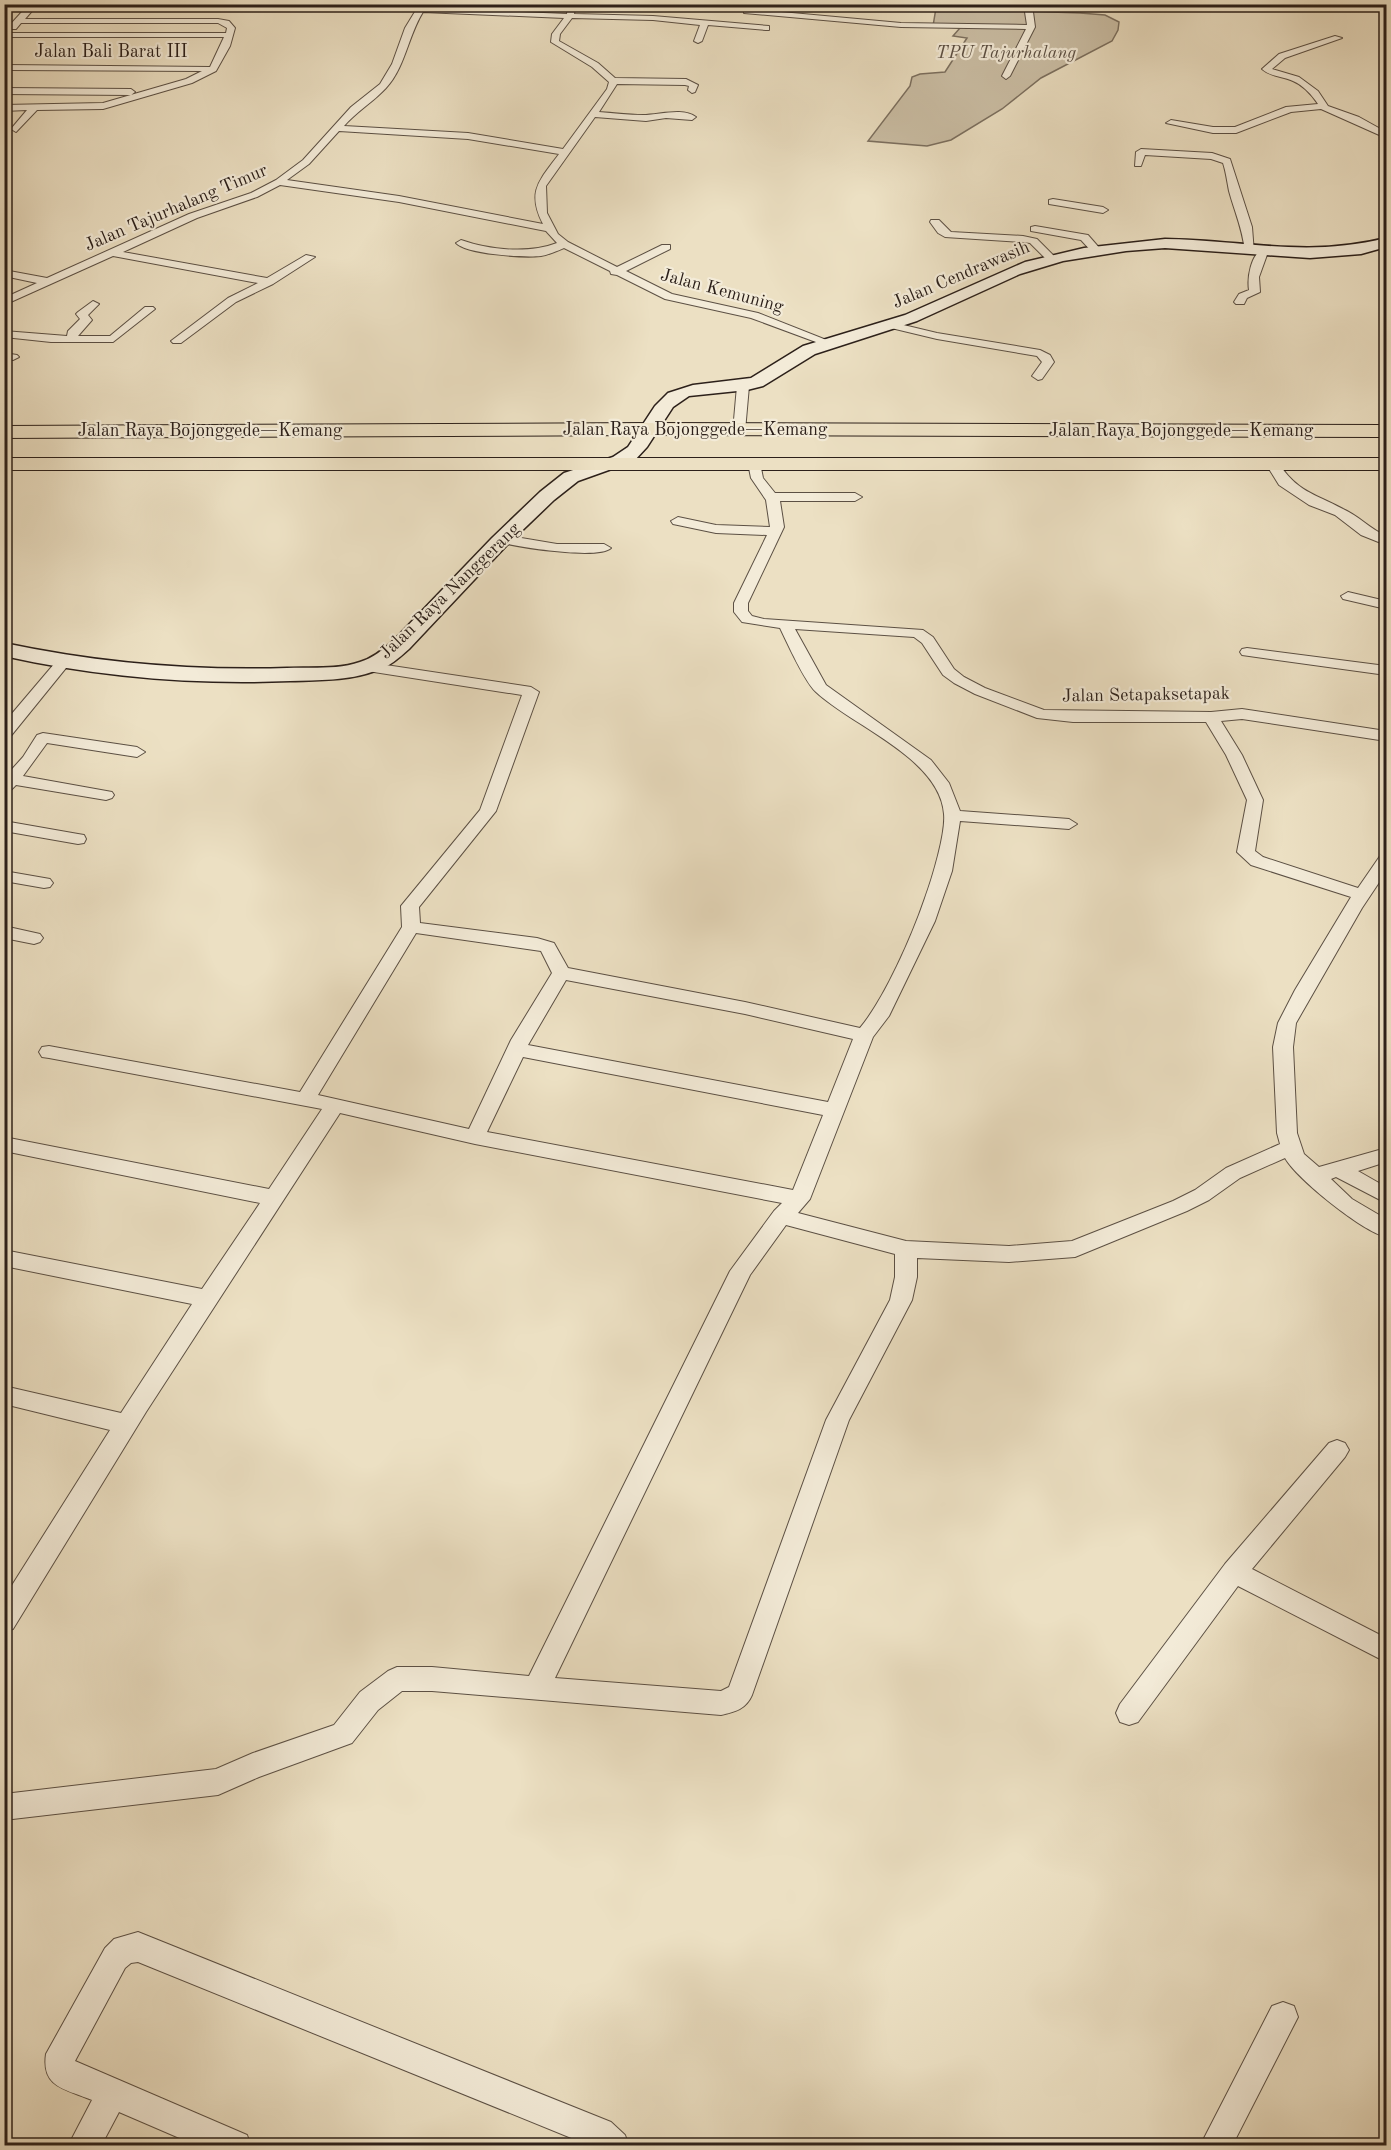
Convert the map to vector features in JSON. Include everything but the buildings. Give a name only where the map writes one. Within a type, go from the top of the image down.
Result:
[{"type":"highway","name":"Jalan Raya Bojonggede—Kemang","points":[[4,432],[650,429],[1386,431]]},
{"type":"highway","points":[[1161,431],[1169,463]]},
{"type":"highway","name":"Jalan Raya Bojonggede—Kemang","points":[[4,464],[1386,464]]},
{"type":"street","points":[[572,4],[570,16],[556,34],[555,42],[595,65],[613,81],[667,81],[691,84],[694,87],[692,90]]},
{"type":"street","points":[[728,24],[754,4]]},
{"type":"street","points":[[339,6],[422,7],[570,16],[659,16],[677,20],[766,28]]},
{"type":"street","name":"Jalan Tajurhalang Timur","points":[[4,302],[45,281],[193,216],[254,195],[279,182],[306,162],[334,128],[383,86],[396,64],[403,42],[422,7]]},
{"type":"street","points":[[4,35],[34,9]]},
{"type":"street","points":[[179,11],[225,12],[218,21]]},
{"type":"street","points":[[747,11],[901,25],[1031,27]]},
{"type":"street","points":[[1006,76],[1031,27],[1029,12]]},
{"type":"street","points":[[649,28],[659,16]]},
{"type":"street","points":[[672,29],[677,20]]},
{"type":"street","points":[[4,108],[103,106],[197,79],[213,69],[230,35],[230,26],[218,21],[18,21]]},
{"type":"street","points":[[698,41],[705,23]]},
{"type":"street","points":[[4,35],[230,35]]},
{"type":"street","points":[[29,46],[39,35]]},
{"type":"street","points":[[1322,106],[1315,93],[1296,79],[1275,74],[1266,69],[1282,56],[1338,38]]},
{"type":"street","points":[[214,46],[226,46]]},
{"type":"street","points":[[7,71],[19,57],[31,57]]},
{"type":"street","points":[[207,57],[219,57]]},
{"type":"street","name":"Jalan Bali Barat III","points":[[7,71],[213,69]]},
{"type":"street","points":[[667,81],[669,71]]},
{"type":"street","points":[[5,92],[18,78]]},
{"type":"street","points":[[138,78],[197,79]]},
{"type":"street","points":[[551,229],[542,213],[541,186],[593,114],[613,81]]},
{"type":"street","points":[[5,92],[156,92]]},
{"type":"street","points":[[1171,123],[1212,130],[1236,130],[1289,109],[1322,106],[1356,119],[1386,135]]},
{"type":"street","points":[[16,129],[34,108]]},
{"type":"street","points":[[593,114],[646,118],[666,115],[692,117]]},
{"type":"street","points":[[334,128],[468,136],[565,152]]},
{"type":"street","points":[[1138,164],[1141,152],[1182,159],[1212,156],[1227,161],[1233,178],[1233,188],[1257,252],[1252,284],[1255,292],[1243,297],[1240,302]]},
{"type":"street","points":[[279,182],[399,199],[551,229]]},
{"type":"street","points":[[1096,251],[1084,237],[1044,216],[1103,210]]},
{"type":"street","points":[[935,222],[942,231],[949,235],[1013,238],[1033,242],[1052,259]]},
{"type":"street","name":"Jalan Kemuning","points":[[551,229],[554,236],[564,244],[615,272],[669,297],[760,317],[828,343]]},
{"type":"street","points":[[460,243],[482,249],[541,253],[564,244]]},
{"type":"street","name":"Jalan Cendrawasih","points":[[650,429],[665,405],[678,395],[744,386],[760,381],[806,351],[911,318],[1024,267],[1052,259],[1096,251],[1176,243],[1257,252],[1338,254],[1386,243]]},
{"type":"street","points":[[615,272],[666,248]]},
{"type":"street","points":[[111,253],[269,282]]},
{"type":"street","points":[[177,341],[232,300],[269,282],[310,257]]},
{"type":"street","points":[[4,273],[45,281]]},
{"type":"street","points":[[73,339],[72,333],[86,320],[82,314],[93,304]]},
{"type":"street","points":[[4,334],[51,339],[113,339],[149,309]]},
{"type":"street","points":[[891,325],[954,339],[1040,353],[1046,357],[1048,362],[1038,376]]},
{"type":"street","points":[[739,430],[744,386]]},
{"type":"street","name":"Jalan Raya Nanggerang","points":[[4,649],[65,660],[200,675],[307,674],[366,667],[378,662],[400,644],[504,538],[564,481],[615,463],[632,453],[650,429]]},
{"type":"street","points":[[678,520],[716,529],[775,531],[776,515],[772,497],[758,478],[754,463]]},
{"type":"street","points":[[1272,464],[1284,482],[1314,502],[1340,512],[1366,532],[1386,540]]},
{"type":"street","points":[[772,497],[855,497]]},
{"type":"street","name":"Jalan Setapaksetapak","points":[[775,531],[741,603],[741,612],[747,619],[786,626],[898,631],[923,636],[933,647],[948,672],[966,684],[1042,715],[1211,717],[1242,714],[1386,736]]},
{"type":"street","points":[[504,538],[557,548],[604,548]]},
{"type":"street","points":[[1348,596],[1386,605]]},
{"type":"street","points":[[536,1689],[741,1271],[781,1216],[800,1199],[864,1035],[880,1016],[926,921],[943,871],[953,815],[950,800],[941,783],[925,763],[820,688],[786,626]]},
{"type":"street","points":[[1247,652],[1386,671]]},
{"type":"street","points":[[4,734],[65,660]]},
{"type":"street","points":[[305,1100],[411,927],[410,906],[488,811],[531,692],[366,667]]},
{"type":"street","points":[[1211,717],[1234,755],[1255,800],[1245,852],[1257,861],[1362,895]]},
{"type":"street","points":[[8,783],[29,760],[43,738],[137,752]]},
{"type":"street","points":[[8,783],[106,795]]},
{"type":"street","points":[[953,815],[1069,824]]},
{"type":"street","points":[[4,826],[78,839]]},
{"type":"street","points":[[1386,860],[1304,990],[1285,1029],[1283,1047],[1287,1133],[1301,1165],[1345,1204],[1386,1229]]},
{"type":"street","points":[[4,876],[44,883]]},
{"type":"street","points":[[411,927],[548,947],[561,973]]},
{"type":"street","points":[[4,932],[34,938]]},
{"type":"street","points":[[561,973],[745,1008],[864,1035]]},
{"type":"street","points":[[475,1137],[517,1049],[561,973]]},
{"type":"street","points":[[517,1049],[835,1110]]},
{"type":"street","points":[[49,1052],[335,1105],[475,1137],[800,1199]]},
{"type":"street","points":[[4,1621],[126,1424],[335,1105]]},
{"type":"street","points":[[4,1144],[274,1198]]},
{"type":"street","points":[[781,1216],[906,1249],[1009,1254],[1076,1249],[1180,1206],[1202,1195],[1233,1173],[1292,1148]]},
{"type":"street","points":[[1386,1155],[1332,1171],[1386,1196]]},
{"type":"street","points":[[4,1807],[218,1782],[253,1766],[343,1734],[369,1701],[397,1679],[432,1678],[536,1689],[721,1703],[731,1701],[739,1695],[838,1420],[901,1300],[906,1277],[906,1249]]},
{"type":"street","points":[[4,1258],[207,1299]]},
{"type":"street","points":[[4,1395],[126,1424]]},
{"type":"street","points":[[1129,1713],[1234,1572],[1337,1450]]},
{"type":"street","points":[[1234,1572],[1386,1651]]},
{"type":"street","points":[[236,2145],[59,2068],[62,2054],[115,1958],[124,1949],[138,1947],[600,2133],[614,2145]]},
{"type":"street","points":[[1215,2145],[1283,2017]]},
{"type":"street","points":[[82,2145],[113,2092]]},
{"type":"green space","name":"TPU Tajurhalang","points":[[936,8],[1080,13],[1105,15],[1119,22],[1118,30],[1112,41],[1041,78],[1002,109],[951,140],[927,146],[868,141],[910,86],[912,77],[945,72],[967,38],[953,36],[960,28],[933,26]]}]
